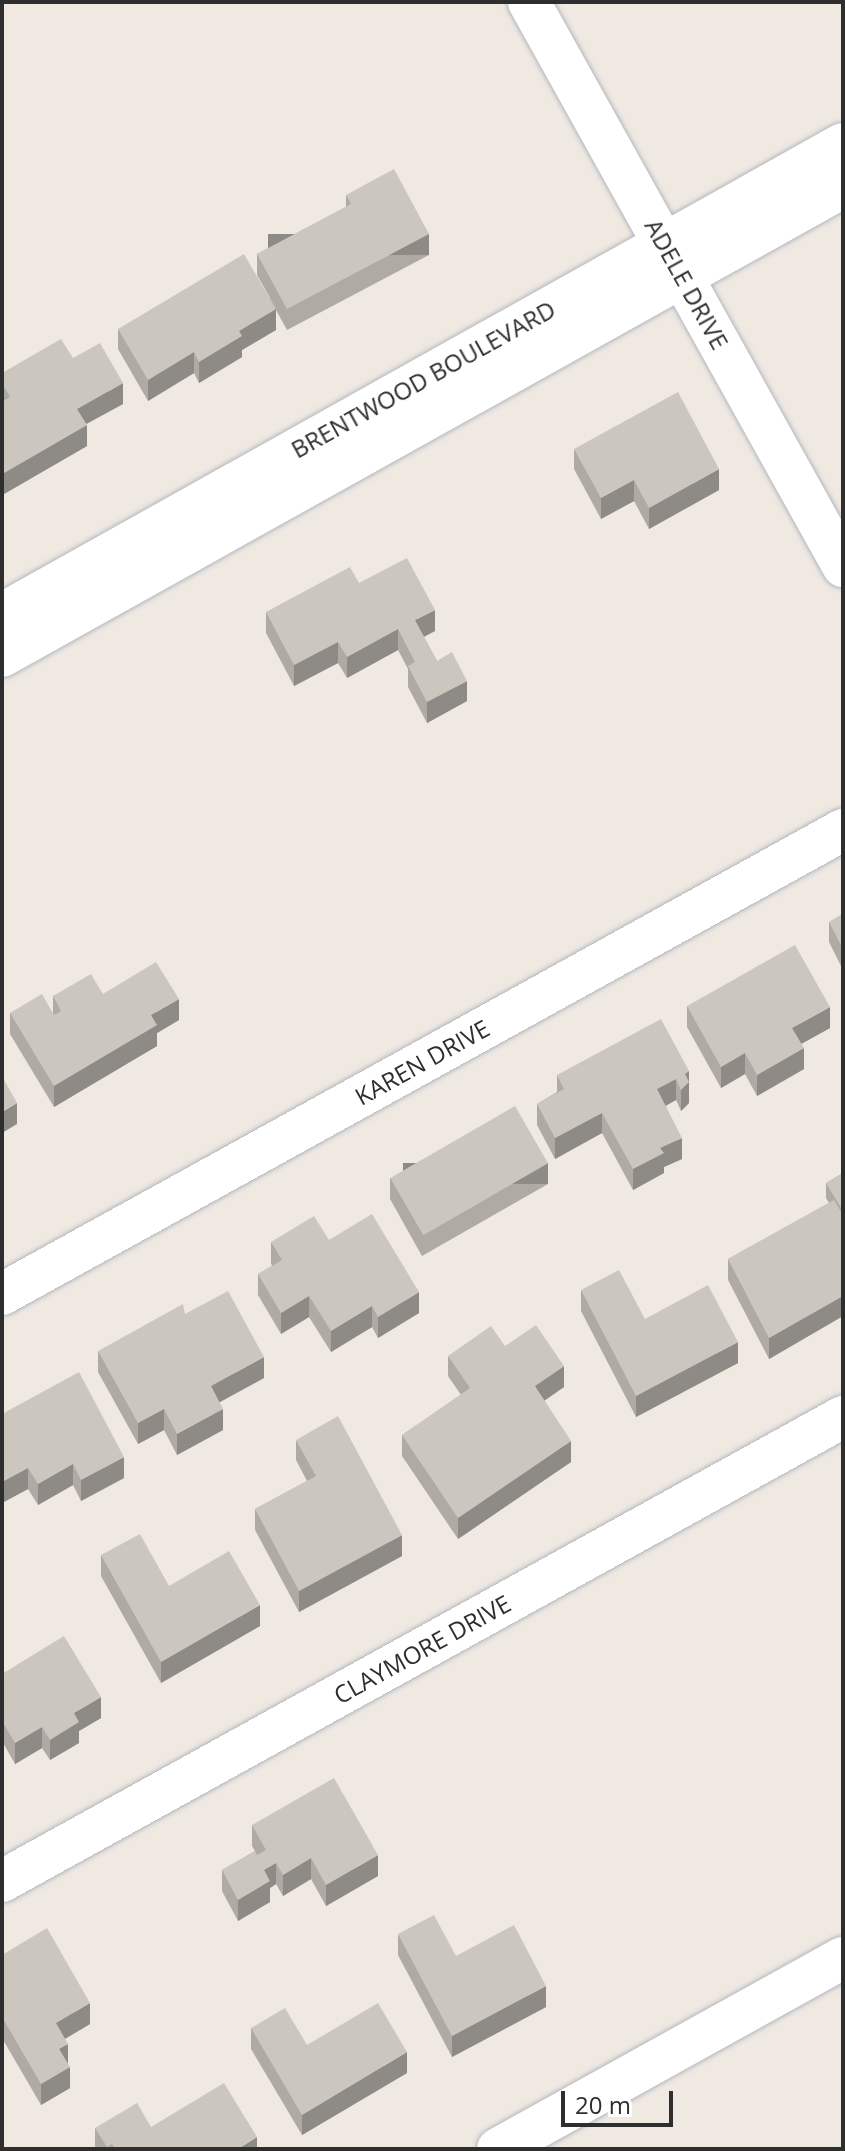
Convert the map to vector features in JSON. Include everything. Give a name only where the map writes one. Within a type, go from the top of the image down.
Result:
[{"type":"street","name":"ADELE DRIVE","points":[[529,2],[843,566]]},
{"type":"street","name":"BRENTWOOD BOULEVARD","points":[[2,656],[674,260],[843,144]]},
{"type":"street","name":"BRENTWOOD BOULEVARD","points":[[2,614],[674,260],[843,187]]},
{"type":"street","name":"KAREN DRIVE","points":[[2,1294],[843,830]]},
{"type":"street","name":"CLAYMORE DRIVE","points":[[2,1881],[843,1417]]},
{"type":"street","points":[[498,2149],[843,1958]]},
{"type":"building","points":[[394,169],[429,234],[287,309],[257,254],[351,204],[346,195]]},
{"type":"building","points":[[244,254],[276,309],[239,331],[242,336],[199,362],[194,352],[148,380],[118,329]]},
{"type":"building","points":[[61,339],[73,358],[100,343],[123,383],[77,409],[87,425],[4,473],[2,402],[10,397],[2,383],[2,373]]},
{"type":"building","points":[[678,392],[719,469],[649,508],[634,480],[601,498],[574,449]]},
{"type":"building","points":[[407,558],[435,610],[415,620],[437,661],[452,652],[467,681],[427,702],[408,666],[415,662],[398,629],[347,657],[338,642],[294,665],[266,612],[350,567],[359,583]]},
{"type":"building","points":[[843,914],[843,949],[829,922]]},
{"type":"building","points":[[795,945],[830,1007],[792,1028],[804,1048],[757,1075],[745,1053],[721,1067],[687,1006]]},
{"type":"building","points":[[156,962],[179,999],[151,1015],[157,1025],[54,1086],[10,1013],[42,994],[54,1015],[61,1011],[53,996],[91,974],[103,994]]},
{"type":"building","points":[[661,1019],[689,1071],[685,1074],[689,1082],[681,1090],[676,1079],[657,1089],[682,1138],[660,1148],[664,1153],[633,1169],[602,1113],[555,1138],[537,1104],[564,1089],[557,1075]]},
{"type":"building","points":[[2,1076],[17,1103],[2,1112]]},
{"type":"building","points":[[515,1106],[548,1163],[423,1235],[390,1178]]},
{"type":"building","points":[[843,1173],[843,1211],[826,1183]]},
{"type":"building","points":[[834,1200],[843,1215],[843,1296],[769,1338],[728,1259]]},
{"type":"building","points":[[372,1214],[419,1292],[378,1317],[372,1306],[331,1331],[309,1296],[281,1313],[258,1274],[282,1260],[271,1242],[314,1216],[329,1240]]},
{"type":"building","points":[[619,1270],[645,1319],[708,1285],[738,1342],[636,1396],[581,1290]]},
{"type":"building","points":[[228,1291],[264,1357],[211,1386],[223,1409],[177,1434],[164,1409],[138,1423],[98,1351],[183,1304],[185,1314]]},
{"type":"building","points":[[536,1325],[564,1366],[535,1386],[571,1441],[458,1518],[402,1435],[470,1388],[448,1356],[491,1326],[505,1346]]},
{"type":"building","points":[[79,1372],[124,1457],[81,1480],[73,1464],[38,1484],[28,1468],[2,1482],[2,1414]]},
{"type":"building","points":[[338,1416],[402,1535],[299,1591],[255,1509],[316,1476],[296,1440]]},
{"type":"building","points":[[140,1534],[169,1586],[229,1551],[260,1605],[161,1662],[101,1555]]},
{"type":"building","points":[[64,1636],[101,1697],[74,1713],[79,1722],[50,1740],[42,1727],[15,1743],[2,1721],[2,1674]]},
{"type":"building","points":[[334,1778],[378,1855],[326,1885],[311,1858],[283,1875],[276,1863],[264,1870],[270,1881],[238,1900],[222,1870],[255,1851],[257,1855],[266,1850],[252,1825]]},
{"type":"building","points":[[434,1915],[456,1956],[514,1925],[546,1986],[452,2036],[398,1934]]},
{"type":"building","points":[[47,1928],[90,2003],[56,2023],[68,2044],[59,2049],[70,2067],[41,2084],[2,2017],[2,1955]]},
{"type":"building","points":[[378,2003],[407,2052],[302,2115],[251,2028],[285,2008],[307,2045]]},
{"type":"building","points":[[224,2083],[257,2137],[238,2149],[115,2149],[112,2144],[107,2147],[95,2128],[137,2103],[151,2127]]}]
